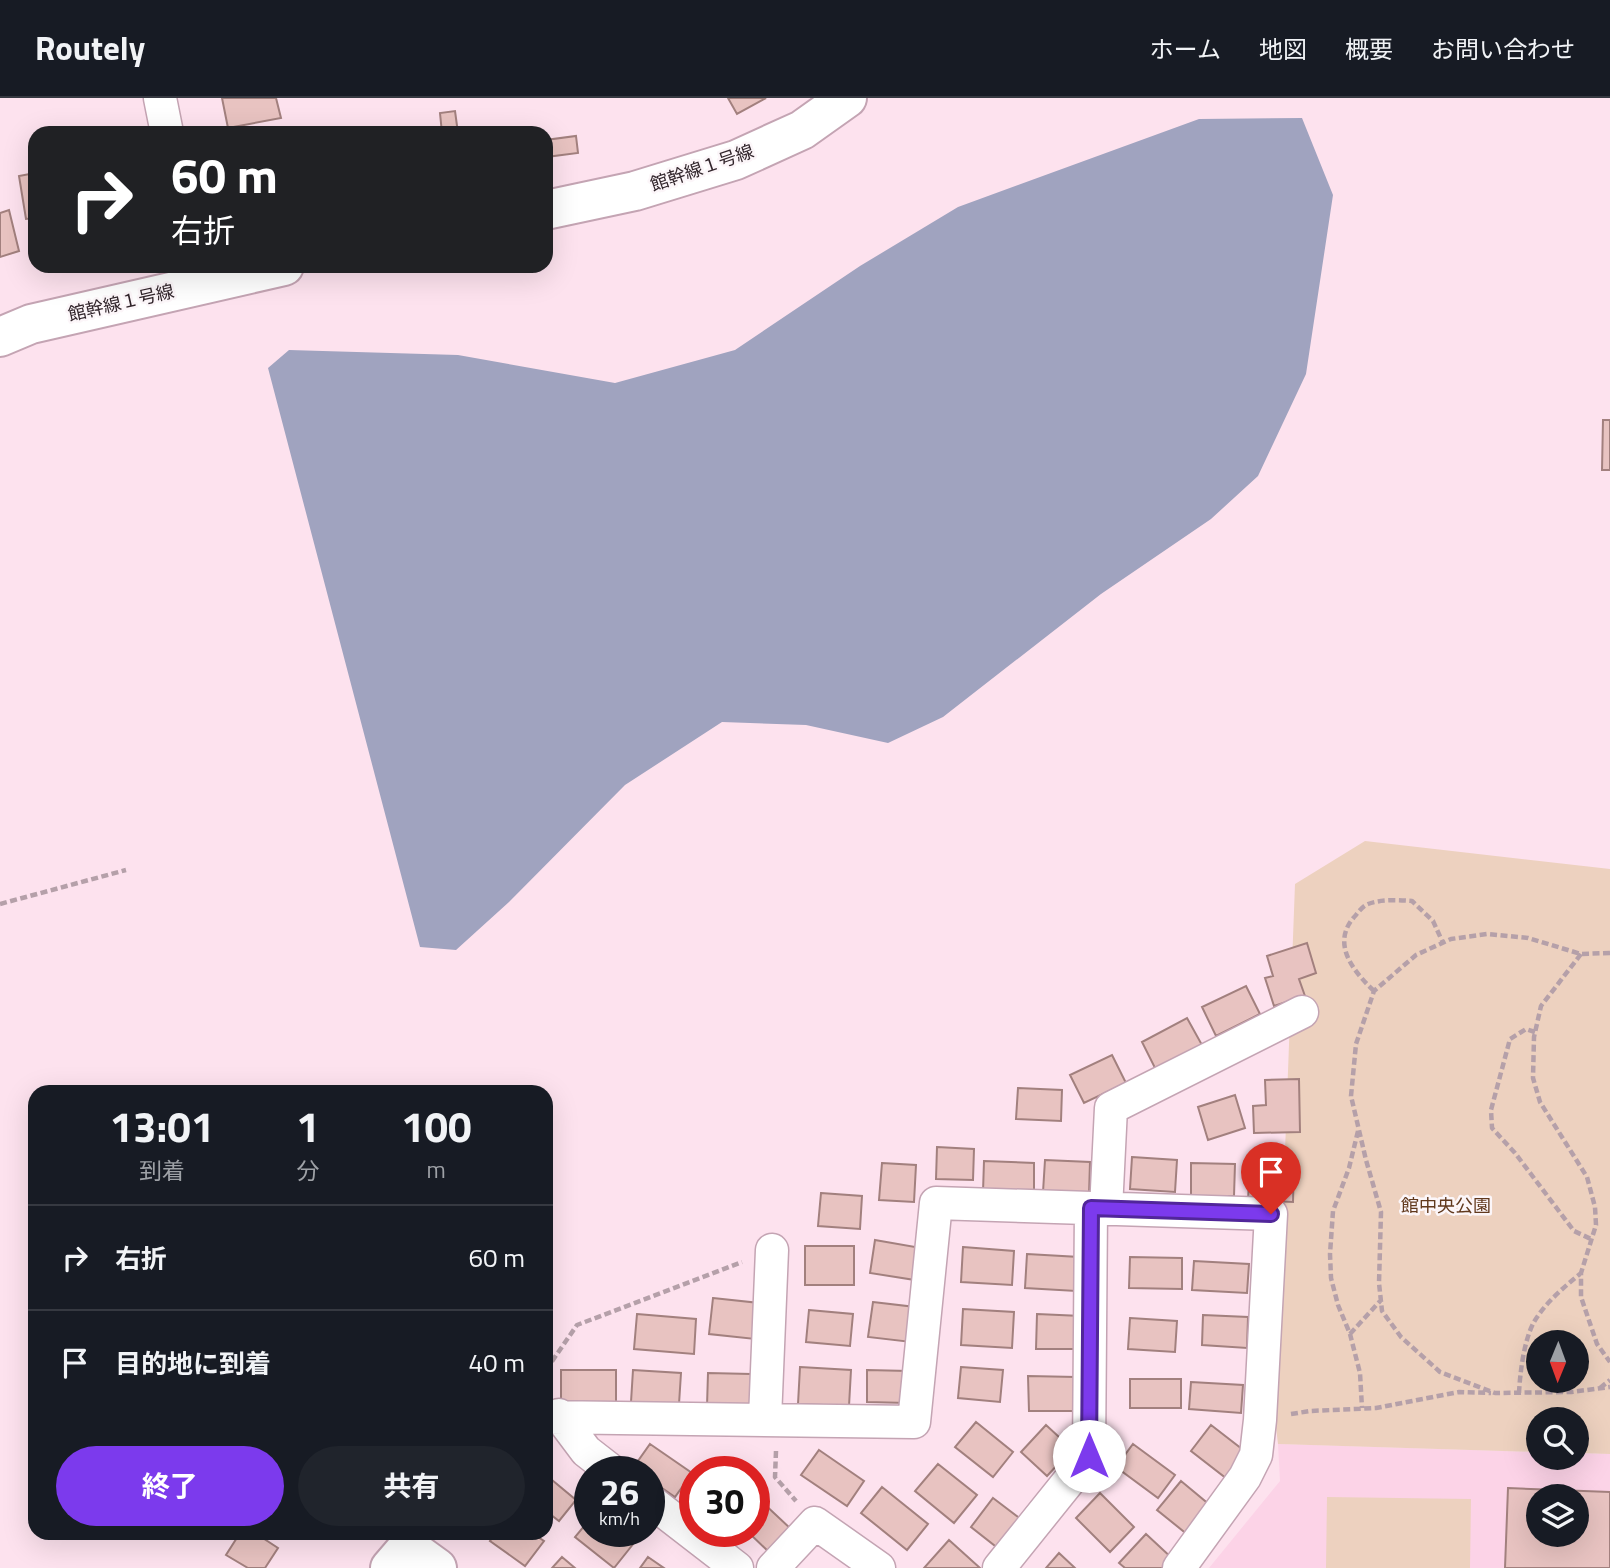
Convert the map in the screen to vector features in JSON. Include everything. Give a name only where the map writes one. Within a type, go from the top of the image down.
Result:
[{"type":"street","points":[[160,98],[166,126]]},
{"type":"street","name":"館幹線１号線","points":[[553,209],[635,191],[736,160],[802,130],[847,98]]},
{"type":"street","name":"館幹線１号線","points":[[0,337],[31,324],[192,276],[220,273]]},
{"type":"street","points":[[999,1568],[1089,1456],[1098,1208],[1111,1108],[1301,1012]]},
{"type":"street","points":[[553,1416],[914,1422],[936,1203],[1271,1214],[1256,1455],[1245,1478],[1180,1568]]},
{"type":"street","points":[[771,1420],[772,1250]]},
{"type":"street","points":[[553,1416],[592,1456]]},
{"type":"street","points":[[665,1512],[737,1568]]},
{"type":"street","points":[[773,1568],[815,1523],[879,1568]]},
{"type":"path","points":[[0,904],[125,870]]},
{"type":"path","points":[[1374,991],[1354,972],[1345,952],[1349,921],[1365,904],[1391,900],[1412,901],[1433,921],[1443,943]]},
{"type":"path","points":[[1495,1393],[1440,1371],[1401,1336],[1382,1311],[1379,1283],[1381,1212],[1351,1096],[1356,1044],[1374,991],[1416,955],[1451,939],[1487,934],[1528,939],[1581,954],[1610,953]]},
{"type":"path","points":[[1581,954],[1541,1006],[1535,1032],[1533,1078],[1540,1102],[1587,1177],[1595,1207],[1596,1224],[1581,1273],[1581,1297],[1597,1344],[1610,1362]]},
{"type":"path","points":[[1535,1032],[1526,1029],[1510,1039],[1491,1110],[1492,1128],[1515,1153],[1574,1231],[1591,1239]]},
{"type":"path","points":[[1358,1129],[1349,1168],[1332,1210],[1330,1254],[1331,1278],[1360,1373],[1362,1408]]},
{"type":"path","points":[[553,1360],[577,1325],[772,1250]]},
{"type":"path","points":[[1519,1393],[1521,1370],[1533,1323],[1558,1292],[1581,1273]]},
{"type":"path","points":[[1350,1334],[1381,1299]]},
{"type":"path","points":[[1600,1388],[1610,1380]]},
{"type":"path","points":[[1260,1420],[1310,1410],[1362,1408],[1426,1400],[1459,1392],[1572,1392],[1610,1387]]},
{"type":"path","points":[[771,1420],[775,1477],[815,1523]]},
{"type":"shaded area","points":[[1278,1444],[1526,1452],[1526,1470],[1589,1470],[1589,1453],[1610,1454],[1610,1568],[1209,1568],[1280,1481]]},
{"type":"green space","name":"館中央公園","points":[[1365,841],[1610,869],[1610,1454],[1589,1453],[1589,1407],[1526,1407],[1526,1452],[1278,1444],[1275,1419],[1295,884]]},
{"type":"green space","points":[[1327,1497],[1471,1499],[1470,1568],[1326,1568]]},
{"type":"water","points":[[1302,118],[1333,195],[1306,374],[1258,476],[1211,519],[1101,594],[943,717],[888,743],[806,725],[722,722],[625,785],[509,902],[456,950],[420,947],[268,368],[289,350],[458,355],[615,383],[735,350],[860,266],[958,207],[1199,119]]},
{"type":"building","points":[[222,98],[276,98],[281,118],[228,126]]},
{"type":"building","points":[[728,98],[766,98],[737,114]]},
{"type":"building","points":[[455,111],[457,126],[441,126],[440,113]]},
{"type":"building","points":[[576,136],[578,153],[553,156],[553,139]]},
{"type":"building","points":[[28,174],[28,219],[26,219],[19,176]]},
{"type":"building","points":[[9,210],[19,251],[0,257],[0,213]]},
{"type":"building","points":[[1603,420],[1610,420],[1610,470],[1602,470]]},
{"type":"building","points":[[1307,943],[1316,973],[1299,979],[1305,996],[1274,1006],[1265,978],[1273,976],[1267,956]]},
{"type":"building","points":[[1246,986],[1260,1014],[1216,1036],[1202,1007]]},
{"type":"building","points":[[1187,1018],[1202,1045],[1156,1070],[1142,1042]]},
{"type":"building","points":[[1112,1055],[1126,1083],[1084,1103],[1070,1075]]},
{"type":"building","points":[[1299,1079],[1300,1132],[1254,1133],[1253,1106],[1266,1105],[1265,1080]]},
{"type":"building","points":[[1018,1088],[1062,1090],[1061,1121],[1016,1119]]},
{"type":"building","points":[[1235,1095],[1245,1128],[1208,1140],[1198,1107]]},
{"type":"building","points":[[937,1147],[974,1149],[973,1180],[936,1179]]},
{"type":"building","points":[[1132,1157],[1177,1160],[1175,1192],[1130,1189]]},
{"type":"building","points":[[1045,1160],[1090,1162],[1089,1194],[1043,1192]]},
{"type":"building","points":[[984,1161],[1034,1163],[1034,1194],[983,1192]]},
{"type":"building","points":[[1250,1162],[1294,1164],[1293,1202],[1248,1200]]},
{"type":"building","points":[[882,1163],[916,1165],[914,1202],[879,1200]]},
{"type":"building","points":[[1191,1163],[1235,1164],[1234,1196],[1191,1196]]},
{"type":"building","points":[[821,1193],[862,1196],[860,1229],[818,1226]]},
{"type":"building","points":[[875,1240],[921,1248],[915,1280],[870,1273]]},
{"type":"building","points":[[805,1246],[854,1246],[854,1285],[805,1285]]},
{"type":"building","points":[[963,1247],[1014,1251],[1012,1285],[961,1282]]},
{"type":"building","points":[[1027,1254],[1079,1257],[1076,1291],[1025,1288]]},
{"type":"building","points":[[1130,1257],[1182,1258],[1182,1289],[1129,1288]]},
{"type":"building","points":[[1194,1261],[1249,1264],[1247,1293],[1192,1290]]},
{"type":"building","points":[[713,1298],[759,1303],[755,1339],[709,1334]]},
{"type":"building","points":[[873,1302],[915,1307],[911,1342],[868,1337]]},
{"type":"building","points":[[963,1309],[1014,1312],[1012,1348],[961,1345]]},
{"type":"building","points":[[809,1310],[853,1314],[850,1346],[806,1342]]},
{"type":"building","points":[[637,1314],[696,1319],[694,1354],[634,1349]]},
{"type":"building","points":[[1037,1314],[1081,1316],[1080,1349],[1036,1349]]},
{"type":"building","points":[[1203,1315],[1248,1317],[1247,1348],[1202,1345]]},
{"type":"building","points":[[1130,1318],[1177,1321],[1175,1352],[1128,1349]]},
{"type":"building","points":[[800,1367],[851,1370],[849,1406],[798,1404]]},
{"type":"building","points":[[961,1367],[1003,1370],[1000,1402],[958,1398]]},
{"type":"building","points":[[561,1370],[616,1370],[616,1403],[561,1403]]},
{"type":"building","points":[[633,1370],[681,1373],[679,1404],[631,1402]]},
{"type":"building","points":[[867,1370],[908,1371],[907,1403],[867,1402]]},
{"type":"building","points":[[708,1373],[751,1374],[750,1407],[707,1406]]},
{"type":"building","points":[[1028,1376],[1076,1377],[1076,1411],[1029,1411]]},
{"type":"building","points":[[1130,1379],[1181,1379],[1181,1408],[1130,1408]]},
{"type":"building","points":[[1191,1382],[1243,1385],[1241,1413],[1189,1409]]},
{"type":"building","points":[[976,1422],[1013,1452],[993,1477],[955,1447]]},
{"type":"building","points":[[1046,1425],[1072,1449],[1047,1476],[1021,1452]]},
{"type":"building","points":[[1211,1425],[1251,1456],[1231,1482],[1191,1451]]},
{"type":"building","points":[[650,1444],[679,1464],[679,1491],[675,1497],[665,1490],[665,1456],[642,1456]]},
{"type":"building","points":[[1133,1444],[1175,1475],[1158,1498],[1116,1467]]},
{"type":"building","points":[[819,1450],[864,1481],[847,1506],[801,1475]]},
{"type":"building","points":[[938,1464],[977,1495],[954,1523],[915,1491]]},
{"type":"building","points":[[553,1481],[574,1498],[574,1502],[559,1521],[553,1516]]},
{"type":"building","points":[[1181,1481],[1211,1506],[1188,1535],[1157,1510]]},
{"type":"building","points":[[882,1487],[928,1524],[907,1550],[861,1513]]},
{"type":"building","points":[[1508,1488],[1526,1489],[1526,1547],[1589,1547],[1589,1491],[1610,1492],[1610,1568],[1505,1568]]},
{"type":"building","points":[[1100,1493],[1134,1527],[1110,1552],[1076,1518]]},
{"type":"building","points":[[993,1498],[1022,1520],[999,1549],[971,1527]]},
{"type":"building","points":[[770,1509],[792,1530],[770,1553],[764,1547],[770,1547]]},
{"type":"building","points":[[1146,1534],[1174,1560],[1166,1568],[1125,1568],[1119,1563]]},
{"type":"building","points":[[236,1540],[266,1540],[278,1548],[265,1568],[248,1568],[226,1555]]},
{"type":"building","points":[[542,1540],[544,1541],[525,1566],[490,1541]]},
{"type":"building","points":[[949,1540],[980,1568],[924,1568]]},
{"type":"building","points":[[588,1547],[631,1547],[614,1568]]},
{"type":"building","points":[[1059,1553],[1075,1568],[1046,1568]]},
{"type":"building","points":[[562,1557],[575,1568],[552,1568]]},
{"type":"building","points":[[648,1557],[664,1568],[640,1568]]},
{"type":"route","points":[[1089,1456],[1091,1208],[1271,1214]]}]
